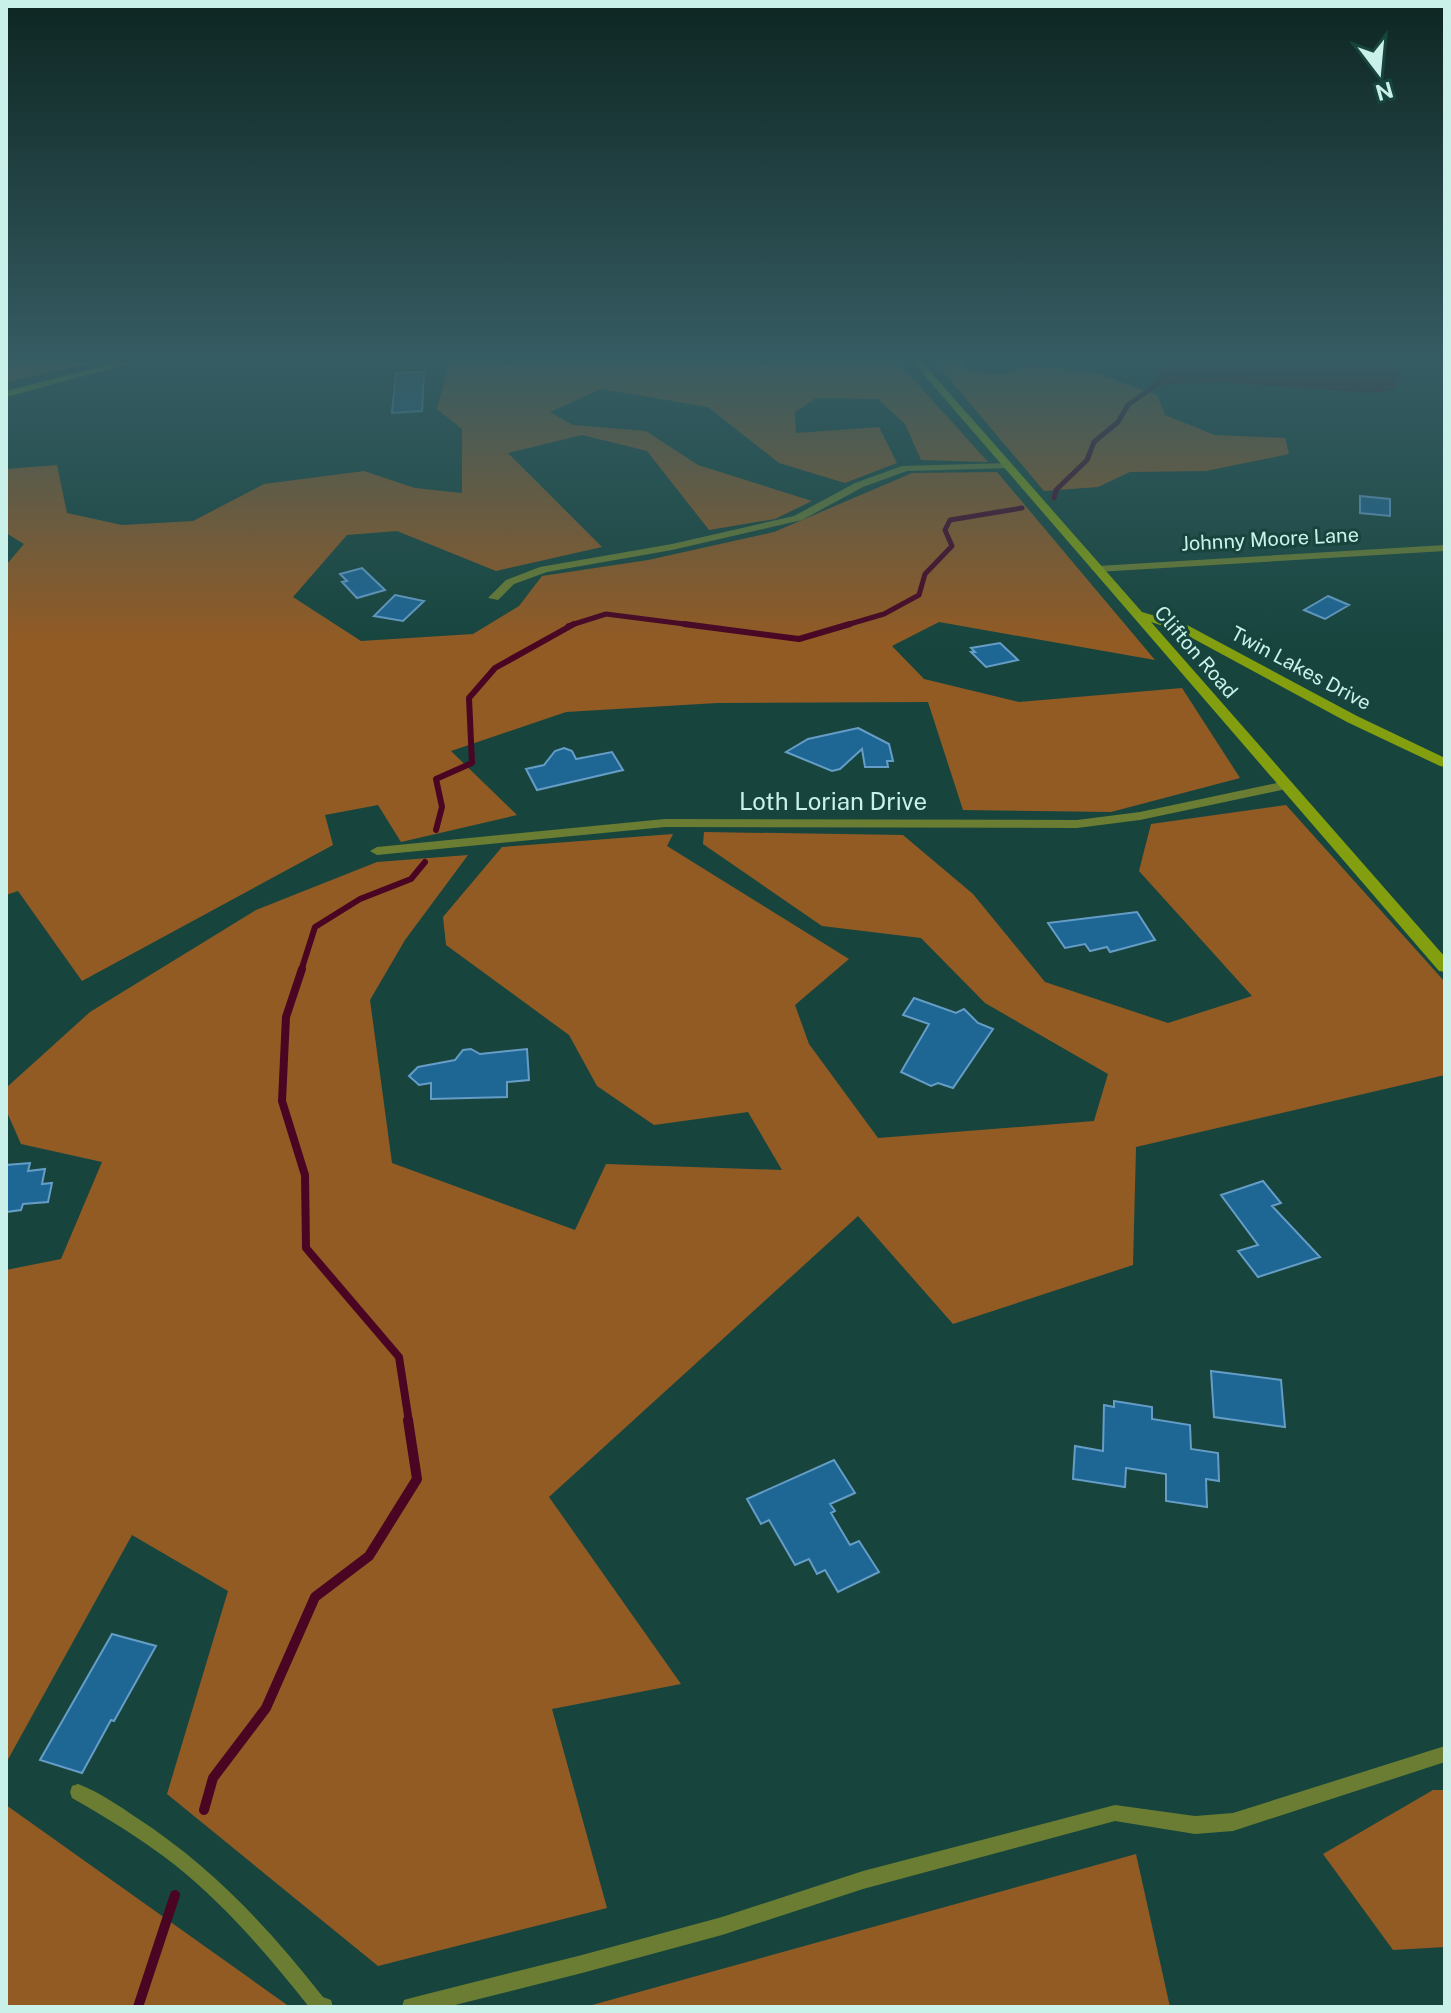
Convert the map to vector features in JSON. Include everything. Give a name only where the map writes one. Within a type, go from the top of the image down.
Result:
[{"type":"main road","name":"Clifton Road","points":[[998,456],[1445,967]]},
{"type":"main road","name":"Twin Lakes Drive","points":[[1136,614],[1185,629],[1352,719],[1445,763]]},
{"type":"street","points":[[494,598],[510,582],[544,569],[646,552],[788,522],[815,511],[859,485],[906,468],[1007,466]]},
{"type":"street","name":"Johnny Moore Lane","points":[[1097,569],[1445,548]]},
{"type":"street","name":"Loth Lorian Drive","points":[[377,851],[665,823],[1077,824],[1140,816],[1286,785]]},
{"type":"lane","points":[[411,2007],[708,1930],[878,1876],[1115,1813],[1195,1825],[1233,1822],[1445,1754]]},
{"type":"lane","points":[[78,1792],[165,1844],[219,1890],[273,1946],[317,2003],[324,2007]]},
{"type":"shaded area","points":[[462,456],[511,456],[602,547],[496,571],[397,531],[347,535],[293,597],[361,641],[473,634],[519,606],[542,576],[648,560],[774,532],[912,473],[997,472],[1155,660],[939,622],[892,646],[924,679],[1019,702],[1182,688],[1240,778],[1111,812],[963,810],[928,702],[717,703],[566,712],[451,751],[517,815],[401,842],[378,805],[325,815],[333,845],[82,981],[18,891],[6,895],[6,565],[24,544],[6,533],[6,469],[57,465],[67,513],[122,525],[193,521],[264,484],[364,471],[415,488],[462,493]]},
{"type":"shaded area","points":[[651,456],[684,456],[698,465],[812,501],[775,519],[709,530]]},
{"type":"shaded area","points":[[770,456],[893,456],[897,463],[845,483],[779,463]]},
{"type":"shaded area","points":[[919,456],[983,456],[988,462],[921,460]]},
{"type":"shaded area","points":[[1014,456],[1280,456],[1206,471],[1130,472],[1098,487],[1044,491]]},
{"type":"shaded area","points":[[1286,805],[1445,982],[1445,1075],[1136,1147],[1133,1265],[953,1324],[858,1216],[549,1497],[681,1684],[552,1709],[607,1908],[378,1966],[167,1794],[228,1591],[132,1535],[6,1763],[6,1270],[61,1259],[102,1162],[21,1144],[6,1110],[6,1088],[90,1012],[256,910],[377,862],[468,855],[405,940],[370,1000],[392,1163],[575,1230],[606,1164],[782,1170],[748,1112],[654,1125],[597,1086],[569,1035],[446,945],[443,917],[502,847],[673,834],[667,846],[849,959],[795,1005],[809,1044],[878,1138],[1094,1121],[1108,1074],[985,1003],[921,938],[822,926],[703,844],[704,832],[903,835],[973,894],[1045,982],[1168,1023],[1252,996],[1139,871],[1151,824]]},
{"type":"shaded area","points":[[1433,1790],[1445,1790],[1445,1947],[1393,1950],[1323,1854]]},
{"type":"shaded area","points":[[6,1805],[290,2007],[6,2007]]},
{"type":"shaded area","points":[[1136,1854],[1170,2007],[585,2007]]},
{"type":"building","points":[[1360,496],[1390,499],[1390,516],[1360,513]]},
{"type":"building","points":[[362,568],[385,590],[357,598],[342,582],[347,581],[340,574]]},
{"type":"building","points":[[395,595],[424,601],[403,621],[374,616]]},
{"type":"building","points":[[1328,596],[1349,605],[1325,619],[1304,610]]},
{"type":"building","points":[[1000,643],[1018,660],[986,667],[971,652],[975,652],[971,648]]},
{"type":"building","points":[[858,728],[889,744],[893,761],[887,761],[888,767],[865,767],[862,749],[840,769],[832,771],[786,752],[808,739]]},
{"type":"building","points":[[564,748],[572,751],[576,759],[612,752],[623,770],[537,790],[526,769],[544,765],[555,751]]},
{"type":"building","points":[[1137,912],[1155,940],[1110,952],[1107,947],[1090,951],[1085,944],[1065,948],[1048,923]]},
{"type":"building","points":[[914,998],[956,1013],[964,1009],[978,1023],[993,1029],[953,1088],[938,1083],[931,1086],[901,1072],[929,1024],[903,1015]]},
{"type":"building","points":[[471,1049],[480,1054],[527,1049],[529,1080],[507,1082],[507,1097],[431,1099],[431,1083],[419,1085],[409,1076],[418,1067],[455,1060],[463,1050]]},
{"type":"building","points":[[30,1163],[28,1171],[45,1169],[42,1184],[52,1183],[48,1202],[23,1204],[21,1210],[6,1212],[6,1165]]},
{"type":"building","points":[[1263,1181],[1281,1203],[1272,1206],[1320,1257],[1258,1277],[1238,1251],[1258,1245],[1221,1195]]},
{"type":"building","points":[[1211,1371],[1281,1380],[1285,1427],[1214,1417]]},
{"type":"building","points":[[1114,1401],[1152,1407],[1152,1419],[1190,1425],[1191,1449],[1218,1453],[1219,1481],[1206,1479],[1207,1507],[1166,1501],[1166,1474],[1126,1468],[1125,1487],[1073,1479],[1075,1446],[1103,1451],[1104,1405],[1114,1407]]},
{"type":"building","points":[[834,1460],[855,1493],[830,1504],[835,1511],[831,1513],[850,1545],[859,1541],[879,1572],[838,1592],[825,1570],[817,1574],[809,1559],[795,1565],[769,1520],[761,1524],[747,1499]]},
{"type":"building","points":[[112,1634],[156,1646],[82,1773],[40,1760]]},
{"type":"waterway","points":[[1054,498],[1056,490],[1089,456]]},
{"type":"waterway","points":[[843,626],[884,614],[919,595],[925,574],[952,546],[945,530],[950,520],[1022,508]]},
{"type":"waterway","points":[[574,624],[606,614],[700,626]]},
{"type":"waterway","points":[[436,830],[442,807],[436,779],[472,763],[469,698],[495,668],[574,624]]},
{"type":"waterway","points":[[568,626],[574,624]]},
{"type":"waterway","points":[[684,624],[799,639],[850,624]]},
{"type":"waterway","points":[[301,971],[315,927],[360,899],[411,879],[425,862]]},
{"type":"waterway","points":[[302,969],[286,1017],[282,1101],[305,1175],[306,1248],[399,1357],[409,1422]]},
{"type":"waterway","points":[[204,1810],[213,1778],[266,1708],[315,1597],[369,1556],[417,1479],[408,1420]]},
{"type":"waterway","points":[[138,2007],[175,1895]]}]
